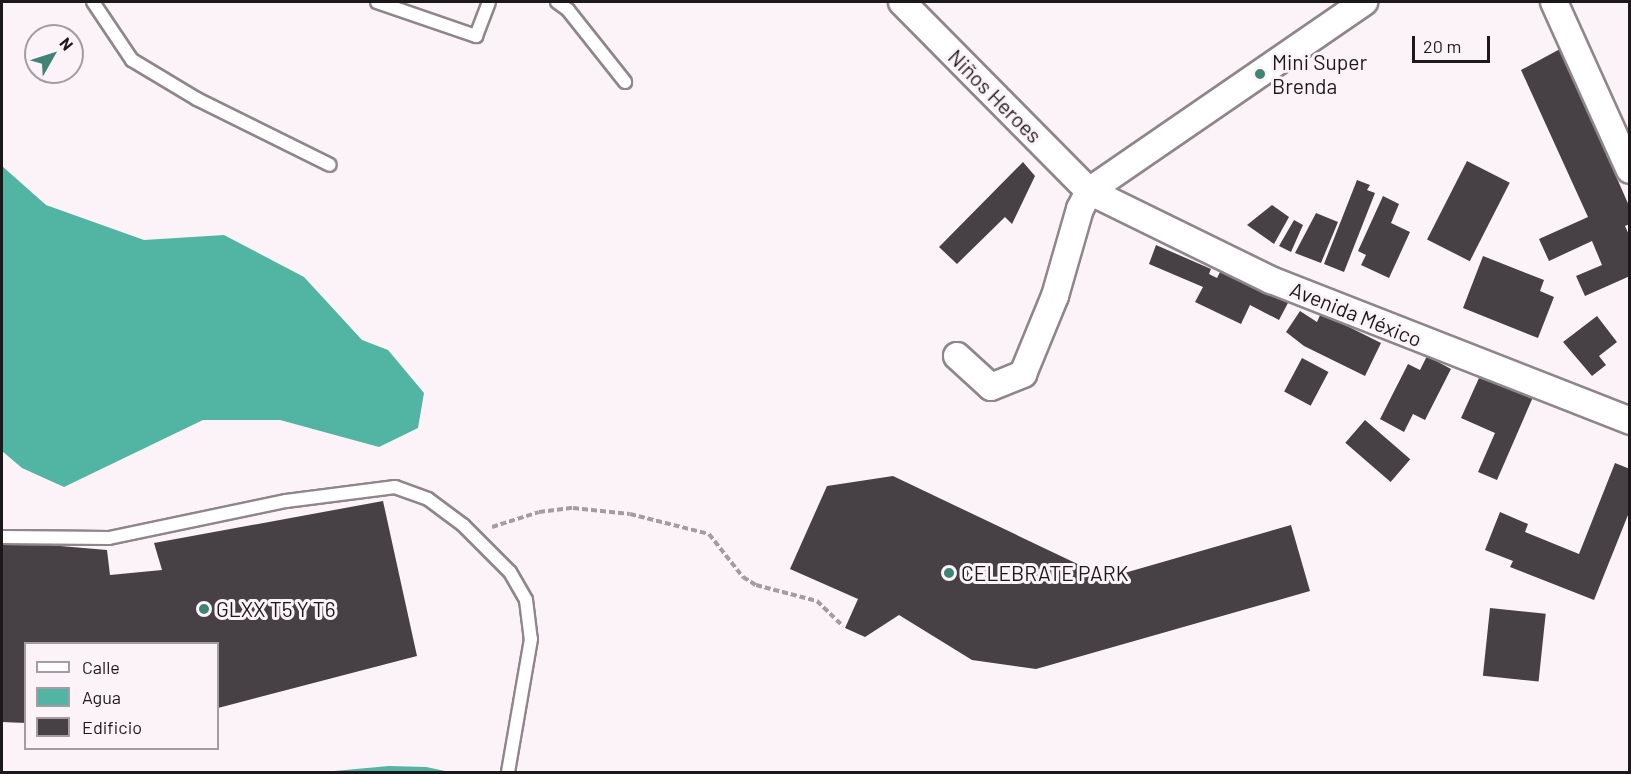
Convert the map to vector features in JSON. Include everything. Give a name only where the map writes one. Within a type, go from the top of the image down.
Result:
[{"type":"street","name":"Niños Heroes","points":[[902,2],[1089,191]]},
{"type":"street","points":[[957,356],[991,387],[1023,374],[1055,296],[1080,209],[1089,191],[1364,2]]},
{"type":"street","points":[[1554,2],[1629,170]]},
{"type":"street","name":"Avenida México","points":[[1089,191],[1271,280],[1629,421]]},
{"type":"lane","points":[[93,2],[132,60],[197,99],[330,165]]},
{"type":"lane","points":[[377,2],[476,36],[489,2]]},
{"type":"lane","points":[[557,2],[568,10],[625,82]]},
{"type":"lane","points":[[2,537],[109,538],[286,501],[394,487],[428,500],[471,533],[510,572],[526,600],[531,639],[508,772]]},
{"type":"path","points":[[471,533],[539,512],[573,508],[630,514],[709,534],[743,577],[756,585],[817,601],[843,626]]},
{"type":"water","points":[[2,166],[46,205],[144,240],[224,235],[304,277],[362,340],[388,350],[424,393],[418,428],[379,447],[280,420],[203,420],[64,487],[22,468],[2,451]]},
{"type":"water","points":[[389,766],[426,767],[450,772],[323,772]]},
{"type":"building","points":[[1560,49],[1630,208],[1630,224],[1625,226],[1630,237],[1630,276],[1585,296],[1576,276],[1602,265],[1592,241],[1549,261],[1539,239],[1588,217],[1521,70]]},
{"type":"building","points":[[1467,161],[1510,183],[1470,261],[1427,239]]},
{"type":"building","points":[[1023,162],[1035,176],[1012,224],[1005,217],[957,264],[939,247]]},
{"type":"building","points":[[1357,180],[1370,185],[1367,190],[1375,193],[1344,272],[1324,264]]},
{"type":"building","points":[[1383,196],[1399,204],[1391,223],[1410,232],[1389,278],[1361,265],[1366,255],[1358,251]]},
{"type":"building","points":[[1272,205],[1289,217],[1274,244],[1247,225]]},
{"type":"building","points":[[1316,213],[1338,222],[1321,263],[1295,253]]},
{"type":"building","points":[[1294,220],[1303,225],[1291,252],[1279,246]]},
{"type":"building","points":[[1156,245],[1211,269],[1209,274],[1217,278],[1222,268],[1289,301],[1279,320],[1250,305],[1241,324],[1195,302],[1203,287],[1149,264]]},
{"type":"building","points":[[1483,256],[1544,280],[1540,291],[1554,297],[1538,338],[1463,308]]},
{"type":"building","points":[[1300,311],[1317,322],[1321,313],[1381,343],[1365,376],[1304,346],[1286,332]]},
{"type":"building","points":[[1597,316],[1617,342],[1599,356],[1606,365],[1592,376],[1563,342]]},
{"type":"building","points":[[1427,356],[1451,369],[1425,420],[1413,414],[1404,432],[1380,419],[1408,364],[1420,370]]},
{"type":"building","points":[[1302,358],[1328,372],[1311,406],[1284,392]]},
{"type":"building","points":[[1479,378],[1533,397],[1497,480],[1478,472],[1495,433],[1461,418]]},
{"type":"building","points":[[1365,420],[1410,459],[1391,482],[1345,443]]},
{"type":"building","points":[[1615,463],[1630,469],[1630,510],[1594,600],[1510,567],[1513,561],[1485,550],[1500,512],[1528,524],[1525,532],[1579,554]]},
{"type":"building","name":"CELEBRATE PARK","points":[[893,476],[1107,578],[1291,525],[1310,591],[1036,669],[972,660],[899,615],[865,637],[845,628],[858,599],[790,569],[827,486]]},
{"type":"building","name":"GLXX T5 Y T6","points":[[383,501],[417,656],[219,708],[219,642],[24,642],[24,723],[2,722],[2,541],[107,550],[110,575],[162,570],[154,543]]},
{"type":"building","points":[[1490,608],[1546,614],[1539,681],[1483,676]]},
{"type":"place","name":"Mini Super Brenda","points":[[1260,74]]},
{"type":"place","name":"CELEBRATE PARK","points":[[949,573]]},
{"type":"place","name":"GLXX T5 Y T6","points":[[204,609]]}]
